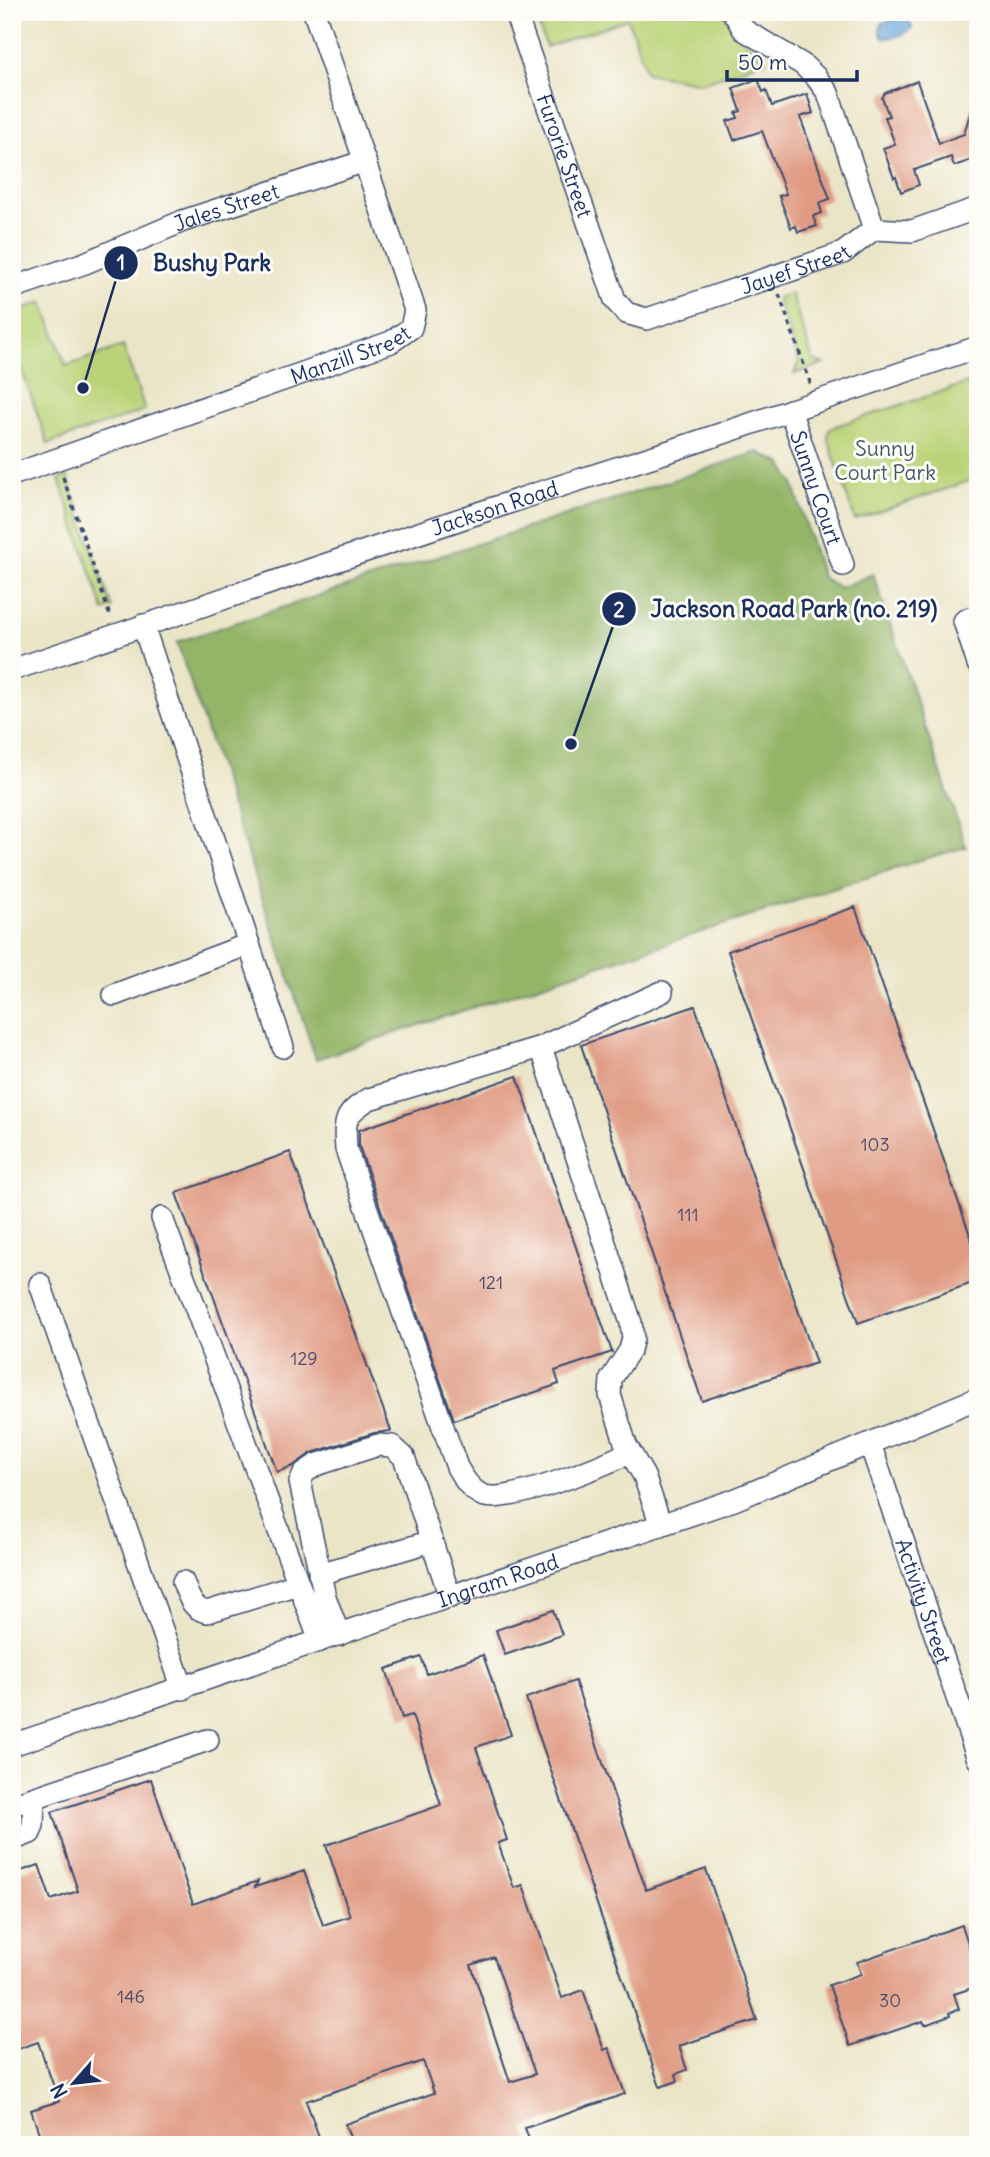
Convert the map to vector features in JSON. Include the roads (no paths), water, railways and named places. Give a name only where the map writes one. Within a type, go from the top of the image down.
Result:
[{"type":"street","name":"Manzill Street","points":[[12,475],[391,342],[411,328],[415,310],[314,12]]},
{"type":"street","name":"Furorie Street","points":[[515,12],[615,300]]},
{"type":"street","points":[[733,12],[744,30],[802,64],[828,93],[874,229]]},
{"type":"street","name":"Jales Street","points":[[12,288],[85,263],[183,221],[365,161]]},
{"type":"street","name":"Jayef Street","points":[[615,300],[626,313],[646,319],[843,253],[874,229],[912,231],[978,208]]},
{"type":"street","name":"Jackson Road","points":[[12,670],[978,347]]},
{"type":"street","name":"Sunny Court","points":[[790,410],[843,565]]},
{"type":"street","points":[[978,615],[964,621],[978,664]]},
{"type":"street","points":[[143,625],[283,1047]]},
{"type":"street","points":[[114,995],[249,944]]},
{"type":"street","points":[[630,1452],[604,1465],[505,1498],[482,1495],[470,1486],[457,1467],[346,1149],[344,1126],[351,1110],[369,1099],[541,1047],[662,992]]},
{"type":"street","points":[[541,1047],[631,1323],[633,1338],[630,1350],[611,1379],[610,1395],[630,1452],[645,1476],[661,1525]]},
{"type":"street","points":[[162,1218],[298,1584],[315,1601],[329,1638]]},
{"type":"street","points":[[40,1284],[183,1689]]},
{"type":"street","name":"Ingram Road","points":[[12,1745],[734,1500],[978,1398]]},
{"type":"street","name":"Activity Street","points":[[870,1444],[978,1759]]},
{"type":"street","points":[[315,1601],[319,1574],[300,1482],[304,1473],[316,1465],[378,1445],[392,1446],[404,1457],[450,1597]]},
{"type":"street","points":[[319,1574],[432,1541]]},
{"type":"street","points":[[183,1582],[193,1604],[198,1610],[207,1612],[298,1584]]},
{"type":"street","points":[[12,1805],[208,1740]]},
{"type":"street","points":[[12,1840],[30,1833],[34,1798]]},
{"type":"water","points":[[905,16],[912,28],[897,36],[882,37],[882,23]]},
{"type":"place","name":"Bushy Park","points":[[83,388]]},
{"type":"place","name":"Jackson Road Park (no. 219)","points":[[571,744]]},
{"type":"park label","name":"Sunny Court Park","points":[[885,460]]}]
